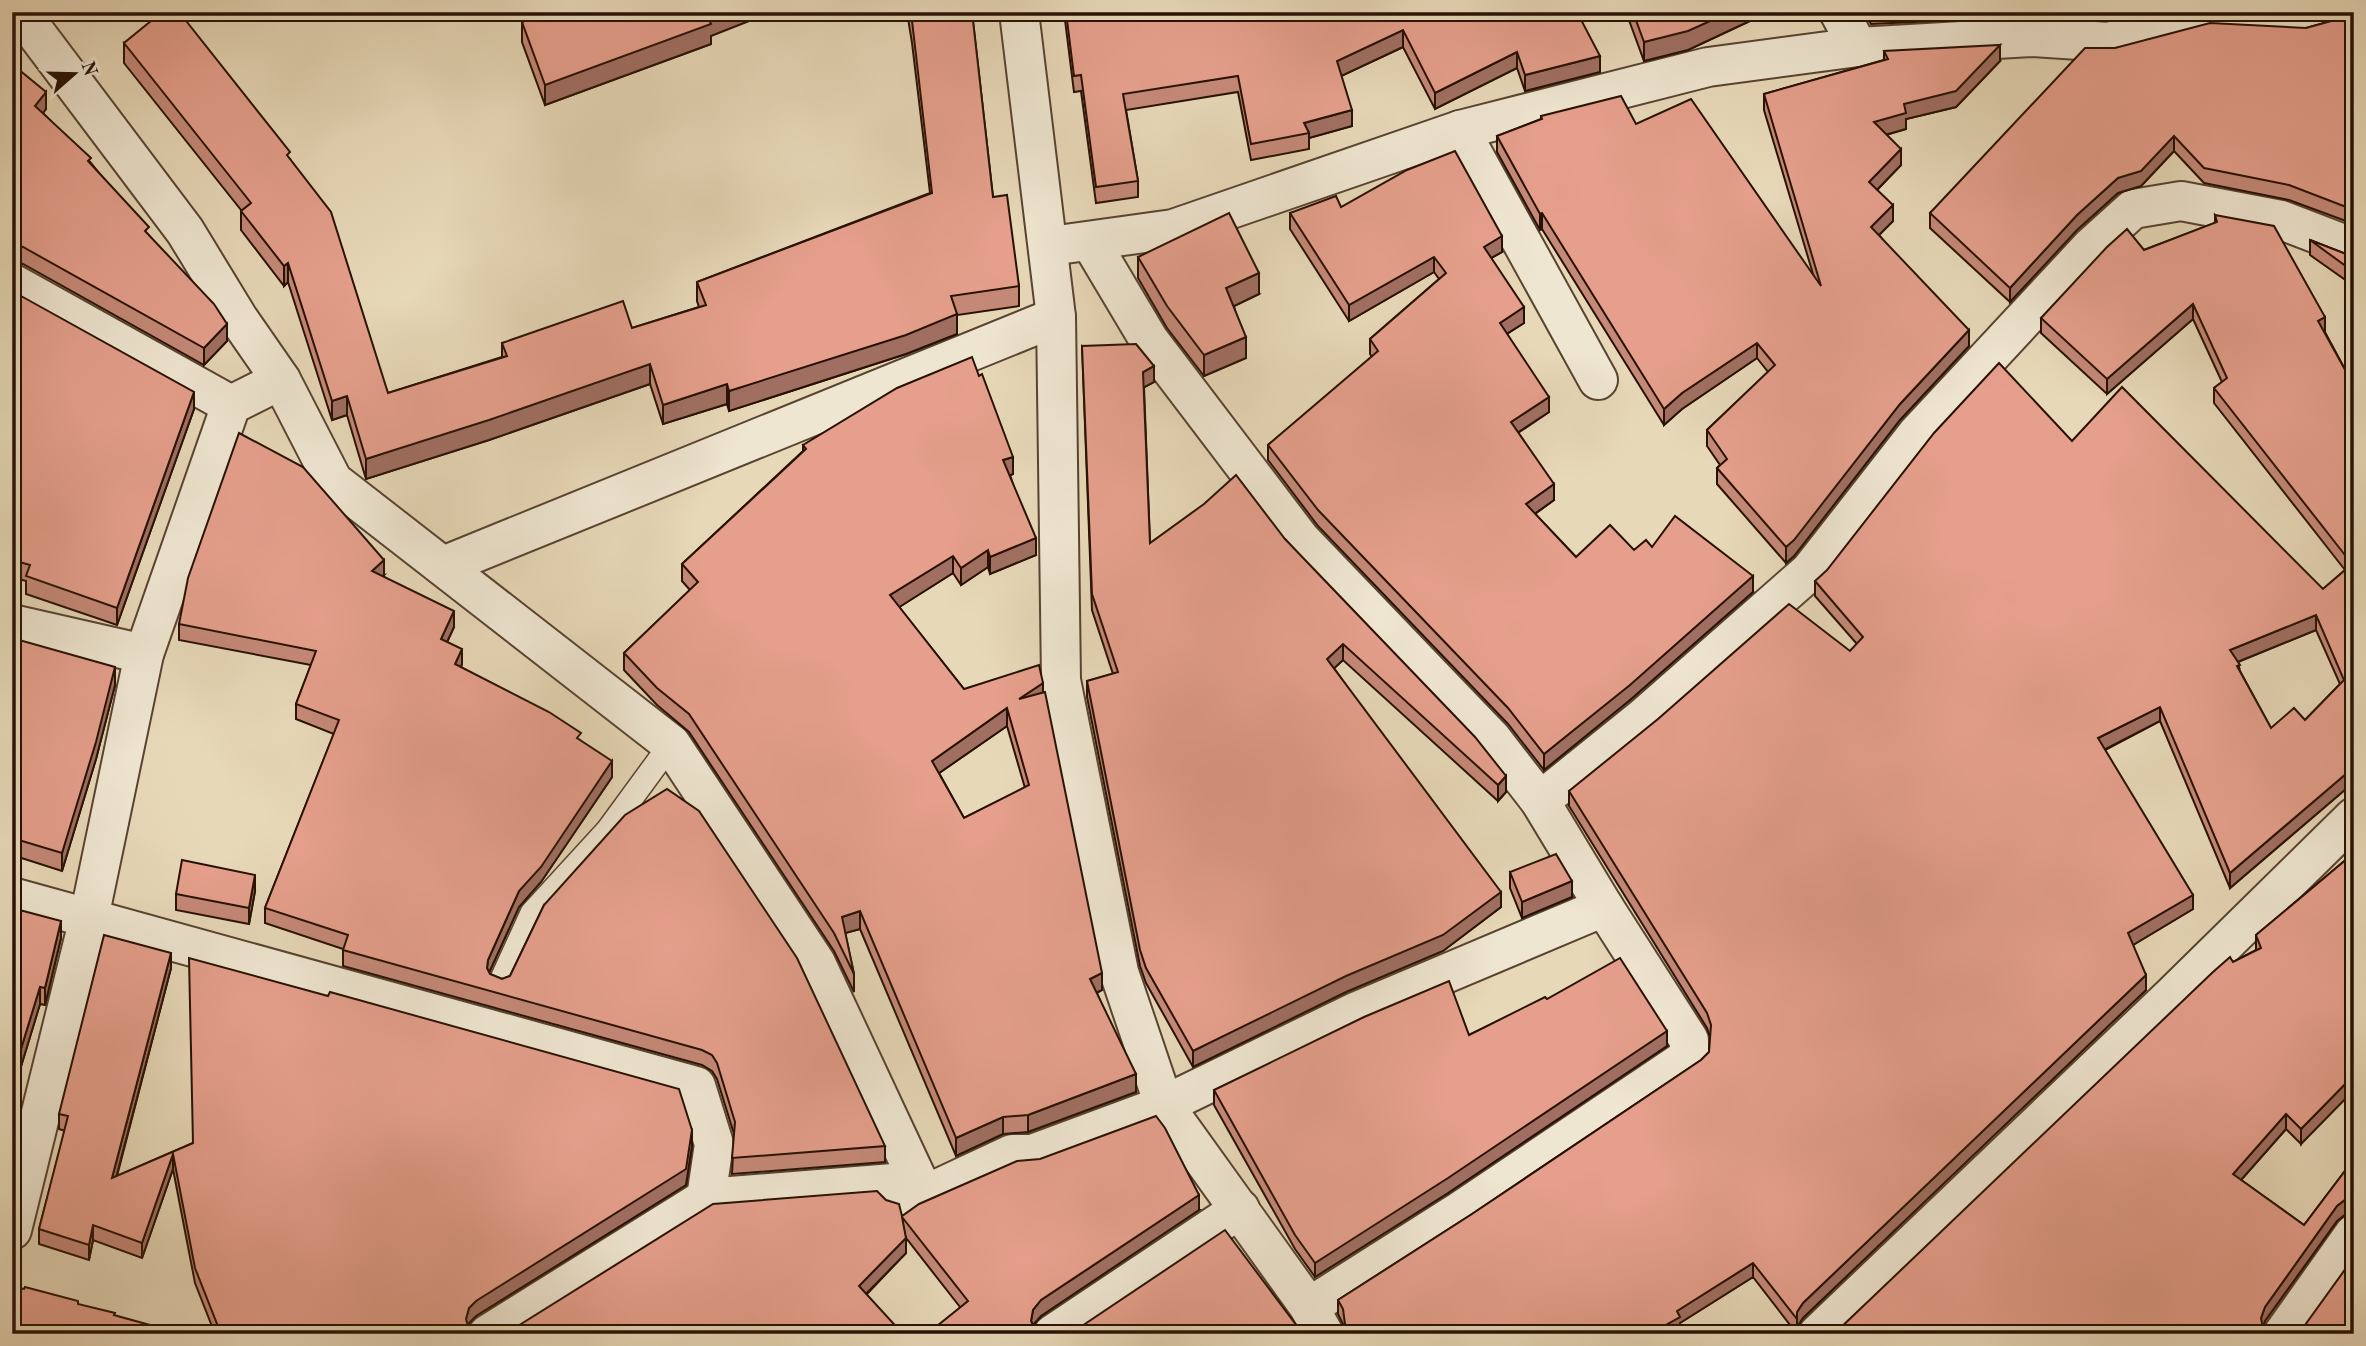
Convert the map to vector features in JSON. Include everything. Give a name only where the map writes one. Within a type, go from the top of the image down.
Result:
[{"type":"street","points":[[20,12],[185,231],[281,380],[333,481],[671,744],[816,963],[918,1181],[706,1198],[488,1334]]},
{"type":"street","points":[[1018,12],[1056,317],[1060,680],[1119,972],[1164,1105],[1316,1320],[1460,1212],[1689,1057],[1689,1040],[1540,801],[1492,739],[1301,540],[1149,340],[1090,241]]},
{"type":"street","points":[[1839,12],[1857,47]]},
{"type":"street","points":[[1048,246],[1173,229],[1460,130],[1708,67],[1857,47],[2031,37],[2109,42],[2208,16],[2297,17],[2336,12]]},
{"type":"street","points":[[1460,130],[1598,380]]},
{"type":"street","points":[[1540,801],[1644,717],[1810,571],[1917,435],[2092,246],[2133,209],[2181,201],[2281,220],[2354,248]]},
{"type":"street","points":[[12,283],[231,405]]},
{"type":"street","points":[[443,566],[1056,317]]},
{"type":"street","points":[[12,1230],[89,918],[144,654],[231,405],[281,380]]},
{"type":"street","points":[[12,624],[144,654]]},
{"type":"street","points":[[1823,1333],[2354,817]]},
{"type":"street","points":[[12,897],[695,1086],[714,1144],[706,1198]]},
{"type":"street","points":[[706,1198],[791,1195],[918,1198],[1012,1154],[1032,1154],[1164,1105],[1355,1012],[1604,906]]},
{"type":"street","points":[[1053,1334],[1240,1209]]},
{"type":"street","points":[[2283,1334],[2354,1234]]},
{"type":"lane","points":[[501,981],[532,913],[608,830],[671,744]]},
{"type":"building","points":[[162,12],[179,12],[290,152],[287,155],[331,212],[388,393],[507,356],[502,343],[623,301],[632,328],[706,305],[697,282],[932,193],[911,12],[972,12],[993,197],[1007,195],[1019,286],[951,296],[957,314],[906,335],[729,391],[727,384],[663,405],[650,364],[366,459],[347,396],[332,401],[288,263],[284,266],[241,211],[251,203],[124,43]]},
{"type":"building","points":[[547,12],[720,12],[708,17],[711,24],[545,85],[522,22]]},
{"type":"building","points":[[1066,12],[1577,12],[1600,56],[1525,75],[1517,52],[1435,93],[1403,30],[1337,61],[1352,110],[1304,123],[1309,133],[1251,144],[1238,76],[1123,94],[1138,181],[1096,187],[1081,75],[1074,76]]},
{"type":"building","points":[[1633,12],[1730,12],[1688,31],[1644,42]]},
{"type":"building","points":[[2352,12],[2354,210],[2289,185],[2204,168],[2174,136],[2141,171],[2118,178],[2077,215],[2010,288],[1930,213],[2085,48],[2115,48],[2210,23],[2306,28],[2342,18]]},
{"type":"building","points":[[2000,45],[1956,91],[1904,104],[1906,113],[1874,122],[1901,149],[1869,182],[1893,205],[1871,227],[1969,330],[1900,404],[1786,547],[1717,468],[1727,459],[1707,430],[1775,365],[1757,343],[1682,393],[1664,409],[1542,213],[1540,214],[1497,136],[1542,119],[1541,116],[1621,96],[1636,124],[1691,99],[1821,286],[1764,94],[1888,59],[1884,51]]},
{"type":"building","points":[[12,64],[46,92],[35,106],[91,158],[88,161],[149,227],[145,231],[214,304],[227,324],[204,348],[23,247],[12,244]]},
{"type":"building","points":[[1455,151],[1502,236],[1484,247],[1524,307],[1500,323],[1549,397],[1511,422],[1554,484],[1526,504],[1576,557],[1610,525],[1634,550],[1646,540],[1652,547],[1675,516],[1753,576],[1630,685],[1544,754],[1508,708],[1318,510],[1268,445],[1378,351],[1370,339],[1446,273],[1434,257],[1349,305],[1290,213],[1336,196],[1341,207],[1407,170]]},
{"type":"building","points":[[1229,213],[1259,273],[1226,288],[1246,337],[1204,355],[1167,306],[1138,257]]},
{"type":"building","points":[[2215,215],[2274,226],[2325,317],[2318,321],[2354,386],[2354,767],[2230,873],[2160,707],[2098,738],[2193,895],[2128,933],[2146,975],[1803,1303],[1797,1312],[1797,1319],[1753,1263],[1677,1311],[1680,1317],[1666,1325],[1671,1334],[1350,1334],[1338,1300],[1472,1214],[1709,1052],[1711,1025],[1707,1013],[1569,791],[1658,719],[1789,604],[1850,651],[1863,637],[1815,581],[1827,570],[1934,433],[1999,363],[2072,441],[2122,387],[2323,589],[2352,564],[2214,388],[2227,378],[2193,304],[2107,379],[2041,318],[2127,229],[2144,250],[2217,222]],"holes":[[[2316,615],[2344,680],[2305,720],[2294,708],[2271,728],[2230,650]]]},
{"type":"building","points":[[2310,240],[2346,254],[2354,254],[2354,272]]},
{"type":"building","points":[[12,291],[194,392],[117,608],[26,576],[30,565],[12,560]]},
{"type":"building","points":[[1136,344],[1154,366],[1143,372],[1150,543],[1204,504],[1236,475],[1285,539],[1475,737],[1506,776],[1498,785],[1343,644],[1327,659],[1501,892],[1443,935],[1346,976],[1193,1051],[1146,968],[1140,950],[1087,681],[1118,672],[1092,594],[1082,346]]},
{"type":"building","points":[[972,357],[979,376],[982,374],[1013,457],[1003,460],[1036,538],[990,557],[988,550],[961,568],[953,556],[890,595],[964,689],[1039,665],[1043,683],[1019,699],[1045,692],[1102,973],[1090,979],[1136,1074],[1028,1115],[1003,1117],[956,1138],[860,911],[842,917],[854,974],[834,933],[689,714],[657,688],[624,653],[698,582],[682,564],[806,449],[803,445],[897,388]],"holes":[[[1007,708],[1029,785],[964,818],[932,761]]]},
{"type":"building","points":[[239,433],[303,467],[384,560],[372,571],[454,611],[441,639],[462,649],[455,664],[549,712],[581,733],[577,738],[612,761],[541,867],[519,891],[488,960],[487,968],[490,974],[502,979],[510,976],[544,905],[625,815],[667,789],[699,811],[797,958],[885,1146],[732,1158],[735,1122],[717,1063],[712,1055],[343,950],[348,935],[265,908],[339,720],[296,704],[316,651],[179,624],[188,578]]},
{"type":"building","points":[[12,638],[115,667],[96,742],[62,853],[12,838]]},
{"type":"building","points":[[2354,853],[2354,1075],[2301,1129],[2286,1114],[2233,1174],[2304,1225],[2354,1159],[2354,1198],[2346,1199],[2337,1206],[2265,1307],[2261,1318],[2263,1328],[2268,1334],[1834,1334],[2213,972],[2230,957],[2233,962],[2261,948],[2256,935]]},
{"type":"building","points":[[1556,854],[1572,881],[1522,902],[1510,872]]},
{"type":"building","points":[[182,860],[255,875],[249,908],[176,894]]},
{"type":"building","points":[[12,908],[61,921],[45,988],[40,987],[12,1078]]},
{"type":"building","points":[[104,935],[171,953],[112,1178],[193,1143],[189,958],[328,996],[330,992],[679,1089],[692,1130],[686,1169],[476,1301],[469,1308],[466,1319],[473,1334],[221,1334],[195,1268],[173,1154],[142,1243],[93,1225],[89,1245],[39,1229],[68,1116],[59,1114]]},
{"type":"building","points":[[1620,958],[1667,1031],[1448,1178],[1315,1263],[1295,1235],[1214,1090],[1364,1017],[1449,981],[1469,1035],[1545,997],[1547,999]]},
{"type":"building","points":[[1156,1116],[1165,1128],[1199,1195],[1041,1300],[1033,1310],[1031,1321],[1039,1334],[927,1334],[968,1301],[902,1217],[906,1238],[859,1286],[903,1334],[505,1334],[713,1204],[877,1191],[886,1200],[899,1204],[902,1216],[919,1204],[1017,1161],[1040,1159]]},
{"type":"building","points":[[1225,1230],[1303,1334],[1070,1334]]},
{"type":"building","points":[[2354,1257],[2354,1334],[2299,1334],[2300,1332]]},
{"type":"building","points":[[25,1287],[175,1332],[12,1334],[12,1311],[18,1288]]}]
